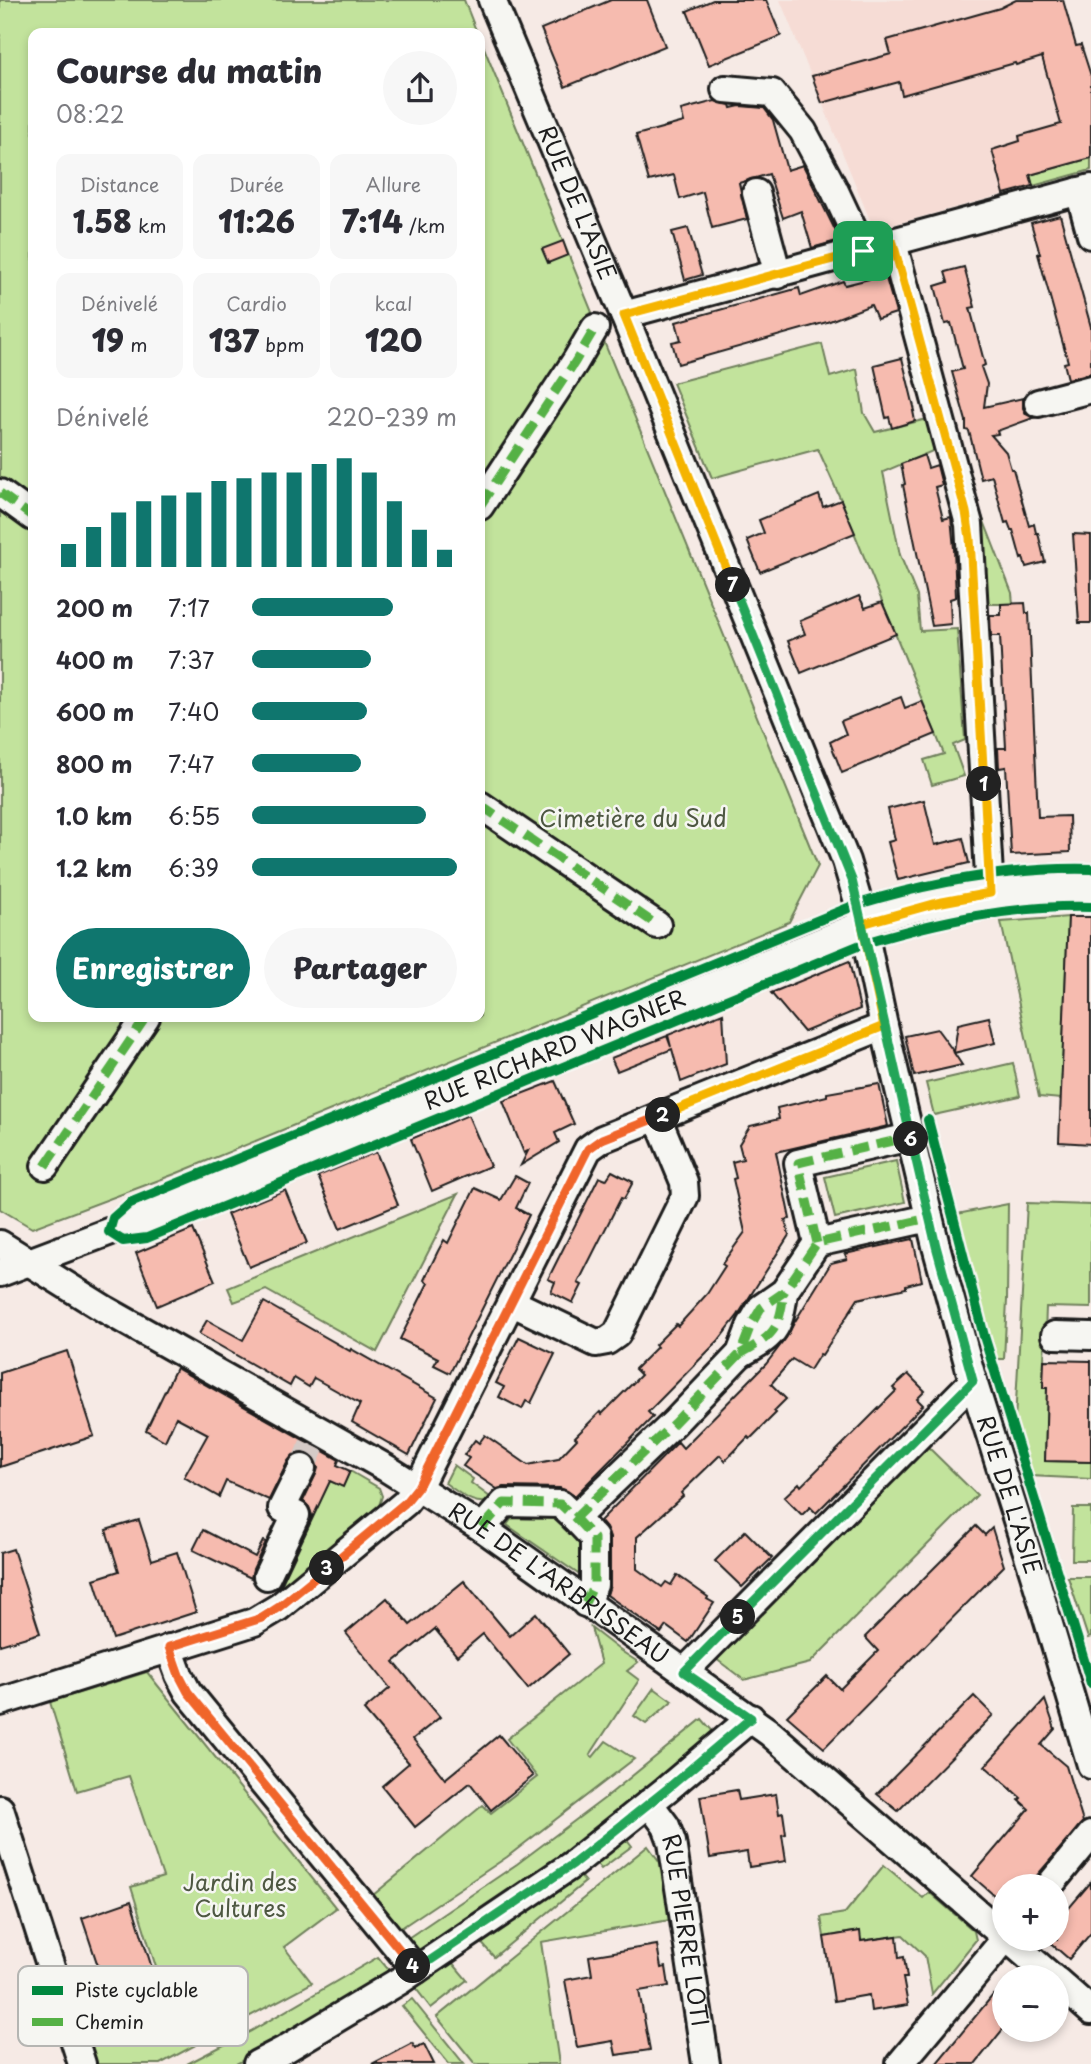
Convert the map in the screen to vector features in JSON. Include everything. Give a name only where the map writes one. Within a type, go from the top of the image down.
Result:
[{"type":"street","name":"RUE DE L'ASIE","points":[[492,0],[624,315],[846,861],[857,898],[929,1218],[973,1381],[1091,1765]]},
{"type":"street","points":[[725,89],[772,93],[803,131],[863,251]]},
{"type":"street","points":[[624,315],[1085,189],[1091,235]]},
{"type":"street","points":[[756,193],[778,275]]},
{"type":"street","points":[[893,243],[969,524],[990,893]]},
{"type":"street","points":[[485,498],[595,328]]},
{"type":"street","points":[[1038,403],[1091,389]]},
{"type":"street","points":[[0,493],[28,513]]},
{"type":"street","points":[[485,808],[657,925]]},
{"type":"street","name":"RUE RICHARD WAGNER","points":[[0,1273],[132,1223],[862,924],[926,905],[990,893],[1026,889],[1091,888]]},
{"type":"street","points":[[45,1166],[143,1022]]},
{"type":"street","points":[[0,1702],[254,1622],[271,1613],[405,1503],[418,1487],[588,1149],[602,1139],[884,1026]]},
{"type":"street","points":[[511,1302],[596,1343],[607,1341],[617,1334],[685,1196],[684,1182],[657,1117]]},
{"type":"street","points":[[817,1243],[798,1163],[910,1137]]},
{"type":"street","points":[[575,1518],[674,1423],[740,1354],[761,1308],[784,1292],[817,1243],[929,1218]]},
{"type":"street","name":"RUE DE L'ARBRISSEAU","points":[[0,1244],[106,1310],[311,1447],[418,1487],[482,1528],[751,1718],[827,1780],[992,1926]]},
{"type":"street","points":[[1055,1335],[1091,1336]]},
{"type":"street","points":[[684,1672],[973,1381]]},
{"type":"street","points":[[267,1576],[296,1515],[282,1508],[311,1447]]},
{"type":"street","points":[[482,1528],[504,1503],[560,1504],[594,1538],[594,1585],[585,1602]]},
{"type":"street","points":[[169,1647],[188,1692],[416,1970]]},
{"type":"street","points":[[257,2064],[416,1970],[573,1864],[751,1718]]},
{"type":"street","name":"RUE PIERRE LOTI","points":[[649,1803],[666,1826],[672,1842],[706,2064]]},
{"type":"street","points":[[0,1809],[50,1966]]},
{"type":"street","points":[[1059,1874],[1091,1835]]},
{"type":"street","points":[[900,2064],[995,1951]]},
{"type":"street","name":"RUE DE L'ARBRISSEAU","points":[[1021,1951],[1038,1965]]},
{"type":"street","points":[[1069,1992],[1091,2011]]},
{"type":"street","points":[[76,2046],[82,2064]]},
{"type":"shaded area","points":[[780,0],[1063,0],[1076,46],[1081,45],[1091,76],[1091,158],[1031,175],[1033,186],[874,230]]},
{"type":"green space","name":"Cimetière du Sud","points":[[0,0],[464,0],[475,28],[28,28],[28,1022],[485,1022],[485,50],[818,866],[789,922],[175,1174],[32,1228],[0,1209]]},
{"type":"green space","points":[[1091,158],[1091,170],[1033,186],[1030,175]]},
{"type":"green space","points":[[822,344],[830,377],[857,369],[864,413],[875,432],[927,419],[935,450],[883,472],[900,555],[917,596],[920,631],[957,629],[965,740],[953,745],[964,776],[932,785],[924,760],[944,754],[818,449],[712,478],[673,383]]},
{"type":"green space","points":[[982,516],[1012,593],[1013,604],[987,604]]},
{"type":"green space","points":[[1068,917],[1061,1099],[1039,1097],[1001,922]]},
{"type":"green space","points":[[720,965],[722,971],[115,1217],[128,1205],[130,1207]]},
{"type":"green space","points":[[1013,1063],[1020,1096],[934,1115],[926,1083]]},
{"type":"green space","points":[[896,1161],[905,1202],[835,1218],[825,1177]]},
{"type":"green space","points":[[458,1194],[377,1352],[266,1290],[234,1302],[228,1288]]},
{"type":"green space","points":[[1027,1203],[1091,1205],[1091,1308],[1046,1307],[1043,1387],[1047,1388],[1045,1461],[1091,1462],[1091,1479],[1030,1476],[1015,1421]]},
{"type":"green space","points":[[1008,1204],[1004,1359],[995,1359],[957,1214]]},
{"type":"green space","points":[[924,1443],[977,1495],[810,1663],[744,1680],[712,1656]]},
{"type":"green space","points":[[454,1465],[473,1479],[471,1483],[494,1500],[474,1501],[445,1483]]},
{"type":"green space","points":[[350,1471],[379,1488],[382,1496],[378,1509],[278,1590],[330,1481],[343,1486]]},
{"type":"green space","points":[[557,1507],[590,1538],[590,1582],[507,1525],[512,1518],[504,1511]]},
{"type":"green space","points":[[1073,1508],[1091,1508],[1091,1560],[1072,1560]]},
{"type":"green space","points":[[1068,1577],[1091,1577],[1091,1637],[1088,1638]]},
{"type":"green space","points":[[591,1628],[638,1662],[627,1671],[639,1680],[590,1755],[593,1757],[606,1741],[634,1759],[507,1857],[398,1930],[372,1896],[483,1805],[491,1813],[537,1777],[507,1739],[601,1664]]},
{"type":"green space","name":"Jardin des Cultures","points":[[147,1672],[336,1908],[284,1947],[312,1983],[248,2017],[248,1966],[156,1966],[131,1887],[163,1877],[129,1776],[77,1791],[50,1702]]},
{"type":"green space","points":[[654,1688],[672,1701],[646,1724],[634,1716]]},
{"type":"green space","points":[[702,1719],[716,1735],[527,1886],[419,1955],[402,1942],[517,1864],[605,1798]]},
{"type":"green space","points":[[622,1833],[632,1846],[601,1869],[591,1857]]},
{"type":"green space","points":[[648,1846],[662,1865],[670,1920],[541,1942],[559,2064],[475,2064],[437,2017]]},
{"type":"green space","points":[[884,1865],[923,1898],[929,1892],[974,1931],[976,1940],[932,1994],[925,1956],[903,1935],[861,1941],[859,1931],[824,1937],[821,1917],[845,1913]]},
{"type":"green space","points":[[575,1870],[585,1882],[494,1957],[478,1939]]},
{"type":"green space","points":[[378,1957],[392,1974],[283,2040],[236,2064],[187,2064],[222,2046],[248,2046],[248,2033]]},
{"type":"green space","points":[[451,1961],[467,1980],[431,2008],[414,1986]]},
{"type":"green space","points":[[412,1999],[464,2064],[449,2064],[402,2006]]},
{"type":"green space","name":"Jardin des Cultures","points":[[91,2046],[194,2046],[160,2064],[97,2064]]},
{"type":"building","points":[[611,0],[647,0],[665,46],[565,87],[541,29]]},
{"type":"building","points":[[713,0],[766,0],[781,36],[709,65],[687,11]]},
{"type":"building","points":[[1016,0],[1063,0],[1076,46],[1081,45],[1091,76],[1091,158],[1030,175],[1033,186],[1004,194],[992,150],[1020,141],[1019,136],[1061,124],[1042,57],[902,95],[899,82],[822,103],[812,76],[891,54],[887,40],[1000,8]]},
{"type":"building","points":[[715,101],[730,105],[731,108],[764,108],[773,120],[787,170],[803,165],[840,240],[812,248],[801,211],[783,218],[769,174],[739,183],[747,219],[712,228],[703,192],[680,199],[674,175],[649,181],[636,135],[684,122],[681,110]]},
{"type":"building","points":[[1060,215],[1091,327],[1091,373],[1068,379],[1064,363],[1068,362],[1031,223]]},
{"type":"building","points":[[688,228],[702,275],[685,280],[672,232]]},
{"type":"building","points":[[563,241],[568,255],[548,263],[542,249]]},
{"type":"building","points":[[964,267],[975,307],[970,308],[985,365],[981,367],[987,384],[984,407],[1023,398],[1026,414],[1033,418],[991,435],[1006,452],[1029,526],[1034,524],[1038,533],[1045,562],[1026,567],[1013,530],[1008,522],[1005,523],[992,476],[981,479],[952,372],[963,369],[951,323],[945,324],[935,286],[948,282],[945,272]]},
{"type":"building","points":[[885,275],[896,313],[877,319],[871,305],[827,322],[678,364],[672,342],[681,340],[676,322],[799,288],[801,296],[843,281],[845,285]]},
{"type":"building","points":[[902,358],[915,421],[892,428],[889,417],[886,418],[874,365]]},
{"type":"building","points":[[924,455],[928,468],[937,465],[942,485],[935,487],[943,519],[951,517],[954,549],[956,597],[950,599],[951,624],[932,626],[901,464]]},
{"type":"building","points":[[819,495],[823,507],[841,500],[855,533],[760,572],[747,540],[764,533],[759,520]]},
{"type":"building","points":[[1073,534],[1091,535],[1091,623],[1079,623]]},
{"type":"building","points":[[859,596],[865,608],[882,602],[896,634],[801,673],[788,641],[805,634],[800,621]]},
{"type":"building","points":[[1025,603],[1026,613],[1029,613],[1038,817],[1069,816],[1070,852],[1011,855],[1006,767],[999,768],[998,748],[1006,748],[1000,636],[991,636],[990,615],[1001,615],[1001,604]]},
{"type":"building","points":[[901,697],[905,708],[922,701],[936,734],[842,773],[830,742],[846,734],[841,721]]},
{"type":"building","points":[[924,800],[935,845],[963,838],[969,863],[898,880],[888,842],[895,840],[888,809]]},
{"type":"building","points":[[1068,917],[1091,917],[1091,1144],[1059,1142]]},
{"type":"building","points":[[849,961],[860,1009],[804,1032],[771,993]]},
{"type":"building","points":[[723,1013],[726,1064],[681,1082],[672,1049],[617,1071],[611,1058],[667,1036],[671,1047],[668,1035]]},
{"type":"building","points":[[989,1017],[995,1043],[954,1053],[962,1065],[914,1076],[905,1036],[937,1029],[954,1052],[958,1024]]},
{"type":"building","points":[[555,1081],[574,1124],[555,1133],[559,1142],[521,1165],[528,1151],[524,1153],[503,1101]]},
{"type":"building","points":[[879,1084],[888,1126],[776,1152],[790,1219],[785,1220],[789,1235],[738,1315],[718,1341],[648,1412],[653,1417],[575,1496],[560,1488],[497,1489],[463,1466],[469,1458],[464,1455],[475,1440],[479,1443],[485,1435],[528,1465],[558,1459],[577,1439],[575,1437],[641,1375],[635,1369],[657,1347],[655,1345],[676,1324],[678,1326],[707,1294],[725,1266],[722,1264],[745,1232],[733,1179],[736,1178],[732,1162],[743,1159],[739,1144],[750,1126],[779,1119],[777,1108],[827,1096],[827,1093]]},
{"type":"building","points":[[468,1115],[490,1166],[432,1191],[411,1139]]},
{"type":"building","points":[[376,1152],[398,1205],[340,1229],[318,1176]]},
{"type":"building","points":[[612,1171],[633,1182],[624,1199],[621,1198],[578,1283],[582,1285],[573,1303],[551,1292],[555,1282],[548,1279],[599,1177],[606,1180]]},
{"type":"building","points":[[515,1176],[528,1183],[516,1208],[529,1215],[450,1373],[434,1365],[438,1358],[400,1339],[428,1283],[424,1280],[438,1251],[444,1240],[448,1243],[475,1188],[501,1200]]},
{"type":"building","points":[[285,1190],[307,1243],[249,1267],[227,1214]]},
{"type":"building","points":[[193,1229],[215,1281],[157,1306],[136,1253]]},
{"type":"building","points":[[913,1239],[922,1281],[906,1285],[906,1288],[858,1299],[810,1370],[792,1359],[771,1384],[786,1399],[774,1411],[776,1413],[725,1461],[720,1455],[681,1493],[683,1496],[637,1537],[637,1569],[662,1587],[666,1582],[671,1585],[677,1575],[714,1603],[688,1642],[666,1626],[661,1633],[607,1595],[610,1585],[610,1538],[600,1521],[678,1442],[683,1448],[766,1364],[786,1338],[831,1263],[847,1259],[845,1254]]},
{"type":"building","points":[[264,1302],[437,1398],[409,1455],[352,1422],[360,1404],[314,1378],[309,1387],[294,1378],[290,1386],[199,1334],[207,1320],[243,1340]]},
{"type":"building","points":[[519,1337],[555,1354],[531,1403],[526,1401],[522,1409],[499,1397],[504,1387],[496,1383]]},
{"type":"building","points":[[67,1351],[94,1436],[0,1467],[0,1373]]},
{"type":"building","points":[[1044,1360],[1091,1361],[1091,1462],[1045,1461],[1047,1388],[1043,1388]]},
{"type":"building","points":[[176,1368],[339,1460],[337,1465],[350,1471],[343,1487],[330,1481],[281,1585],[276,1589],[312,1515],[303,1501],[318,1468],[315,1460],[300,1452],[293,1455],[269,1500],[226,1481],[219,1497],[184,1477],[208,1434],[176,1417],[165,1441],[146,1430]]},
{"type":"building","points":[[908,1374],[925,1391],[917,1399],[923,1405],[816,1513],[810,1507],[802,1515],[784,1497],[799,1483],[801,1486],[896,1391],[893,1388]]},
{"type":"building","points":[[139,1520],[152,1560],[177,1552],[196,1612],[113,1639],[94,1579],[119,1571],[106,1530]]},
{"type":"building","points":[[976,1526],[985,1535],[992,1528],[1004,1566],[824,1748],[787,1716],[827,1676],[840,1689],[878,1651],[865,1637]]},
{"type":"building","points":[[203,1530],[255,1557],[263,1541],[266,1542],[251,1578],[193,1550]]},
{"type":"building","points":[[745,1531],[772,1558],[742,1587],[715,1561]]},
{"type":"building","points":[[13,1549],[40,1633],[0,1645],[0,1553]]},
{"type":"building","points":[[464,1581],[510,1636],[536,1613],[569,1654],[528,1689],[483,1634],[457,1656],[435,1629],[394,1662],[440,1717],[413,1739],[445,1779],[499,1735],[533,1776],[491,1810],[470,1783],[415,1827],[382,1786],[409,1763],[364,1710],[390,1688],[346,1633],[387,1598],[410,1625]]},
{"type":"building","points":[[974,1696],[993,1715],[898,1811],[877,1794]]},
{"type":"building","points":[[1045,1700],[1055,1729],[1041,1745],[1066,1766],[1083,1822],[1038,1874],[992,1874],[992,1894],[972,1876],[1029,1809],[1019,1800],[1021,1798],[985,1766]]},
{"type":"building","points":[[737,1790],[739,1800],[776,1794],[779,1814],[783,1813],[786,1834],[782,1835],[786,1861],[749,1867],[747,1852],[710,1858],[700,1796]]},
{"type":"building","points":[[1091,1882],[1091,1933],[1069,1959],[1060,1951],[1069,1951],[1069,1908]]},
{"type":"building","points":[[131,1901],[151,1966],[98,1966],[82,1918]]},
{"type":"building","points":[[860,1931],[861,1941],[897,1936],[899,1958],[904,1957],[907,1978],[903,1978],[908,2005],[871,2011],[869,1995],[834,2001],[824,1937]]},
{"type":"building","points":[[657,1945],[661,1968],[666,1967],[669,1986],[639,1991],[650,2050],[616,2055],[613,2041],[577,2047],[565,1980],[592,1975],[589,1956]]},
{"type":"building","points":[[992,1996],[993,2042],[975,2064],[936,2064]]},
{"type":"building","points":[[412,2043],[415,2048],[424,2044],[434,2064],[372,2064]]},
{"type":"tunnel","points":[[302,1468],[312,1445]]},
{"type":"marked path","points":[[485,498],[595,328]]},
{"type":"marked path","points":[[0,493],[28,513]]},
{"type":"marked path","points":[[485,808],[657,925]]},
{"type":"marked path","points":[[45,1166],[143,1022]]},
{"type":"marked path","points":[[817,1243],[798,1163],[910,1137]]},
{"type":"marked path","points":[[482,1528],[504,1503],[560,1504],[575,1518],[674,1423],[740,1354],[761,1308],[784,1292],[817,1243],[929,1218]]},
{"type":"marked path","points":[[740,1354],[761,1342],[773,1330],[780,1315],[784,1292]]},
{"type":"marked path","points":[[575,1518],[594,1538],[594,1585],[585,1603]]},
{"type":"cycle path","points":[[1091,869],[1032,870],[973,877],[858,904],[130,1203],[113,1218],[109,1232],[123,1241],[147,1238],[865,943],[976,916],[1033,909],[1091,907]]},
{"type":"cycle path","points":[[928,1120],[984,1336],[1091,1683]]},
{"type":"route","points":[[863,251],[624,315],[846,861],[857,898],[865,943],[884,1026],[936,1246],[973,1381],[684,1672],[751,1718],[573,1864],[416,1970],[188,1692],[169,1647],[254,1622],[271,1613],[412,1495],[429,1468],[588,1149],[602,1139],[884,1026],[862,924],[937,903],[990,893],[969,524],[893,243],[863,251]]}]
